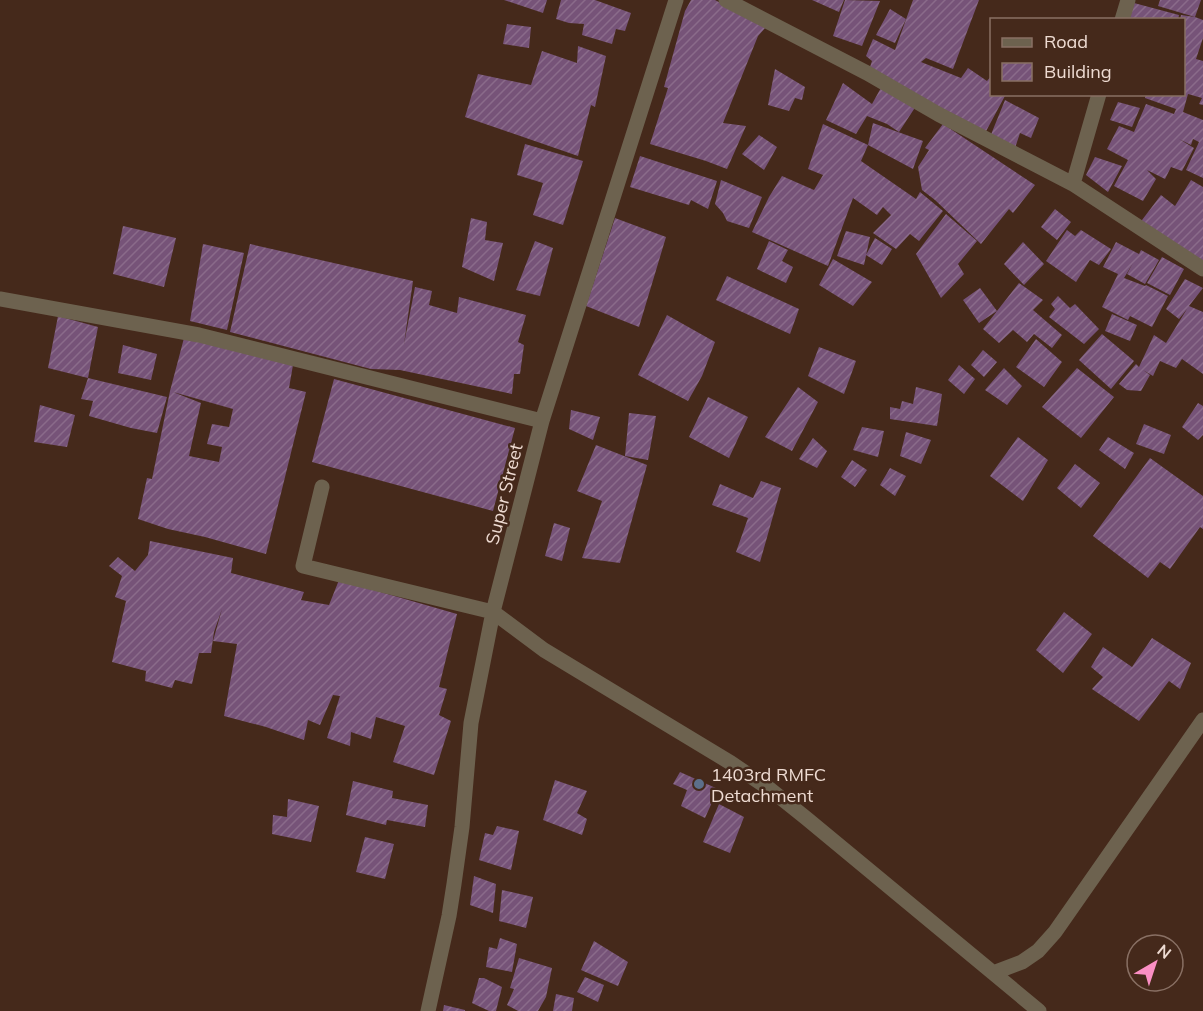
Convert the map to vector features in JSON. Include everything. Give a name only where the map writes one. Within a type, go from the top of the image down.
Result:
[{"type":"street","name":"Super Street","points":[[428,1011],[452,895],[462,827],[471,723],[493,612],[542,421],[676,0]]},
{"type":"street","points":[[726,0],[1073,184],[1203,269]]},
{"type":"street","points":[[1123,18],[1128,0]]},
{"type":"street","points":[[1073,184],[1098,96]]},
{"type":"street","points":[[0,299],[199,335],[542,421]]},
{"type":"street","points":[[322,487],[303,566],[493,612],[544,650],[731,763],[771,790],[1039,1011]]},
{"type":"street","points":[[993,973],[1022,962],[1038,951],[1055,932],[1203,720]]},
{"type":"building","points":[[504,0],[547,0],[543,13]]},
{"type":"building","points":[[561,0],[595,0],[631,13],[625,31],[616,29],[612,44],[582,35],[584,24],[556,19]]},
{"type":"building","points":[[691,0],[715,0],[766,27],[758,36],[723,123],[746,126],[727,169],[650,144],[668,88],[664,87],[685,11]]},
{"type":"building","points":[[812,0],[844,0],[839,12]]},
{"type":"building","points":[[845,0],[880,1],[862,46],[833,36]]},
{"type":"building","points":[[913,0],[979,0],[953,69],[926,58],[921,62],[961,78],[968,68],[987,81],[990,77],[990,96],[1005,96],[984,135],[869,70],[872,61],[866,56],[873,39],[895,50]]},
{"type":"building","points":[[1160,0],[1201,0],[1195,17],[1158,6]]},
{"type":"building","points":[[1134,3],[1179,15],[1178,18],[1129,18]]},
{"type":"building","points":[[890,9],[906,19],[895,43],[876,35]]},
{"type":"building","points":[[1181,15],[1203,20],[1203,38],[1196,59],[1203,61],[1203,105],[1199,104],[1202,98],[1188,94],[1183,112],[1203,120],[1203,178],[1186,170],[1199,142],[1193,139],[1191,145],[1179,139],[1194,148],[1182,171],[1171,167],[1165,179],[1147,170],[1156,179],[1143,201],[1114,186],[1128,160],[1107,149],[1119,126],[1134,132],[1146,104],[1174,114],[1176,109],[1145,98],[1146,96],[1185,96],[1185,18],[1180,18]]},
{"type":"building","points":[[507,24],[531,27],[529,48],[503,44]]},
{"type":"building","points":[[578,46],[606,56],[595,107],[591,105],[578,156],[465,117],[478,74],[531,85],[542,51],[577,63]]},
{"type":"building","points":[[775,69],[805,87],[802,100],[795,98],[789,111],[768,105]]},
{"type":"building","points":[[843,83],[872,104],[882,86],[916,106],[899,132],[867,116],[856,134],[826,120]]},
{"type":"building","points":[[1005,100],[1039,118],[1031,138],[1020,133],[1015,148],[990,137]]},
{"type":"building","points":[[1118,102],[1140,108],[1132,127],[1110,120]]},
{"type":"building","points":[[873,123],[923,141],[913,169],[868,145]]},
{"type":"building","points":[[823,124],[868,145],[861,161],[916,199],[920,192],[943,211],[919,241],[910,234],[896,249],[873,233],[891,215],[883,207],[877,215],[853,198],[828,266],[752,232],[782,176],[814,190],[823,175],[808,169]]},
{"type":"building","points":[[943,124],[1035,185],[1013,213],[1009,209],[981,244],[922,190],[918,167],[929,150],[925,148]]},
{"type":"building","points":[[759,135],[777,147],[764,170],[742,154]]},
{"type":"building","points":[[525,144],[583,161],[563,225],[533,215],[543,183],[517,175]]},
{"type":"building","points":[[640,156],[717,181],[708,209],[691,200],[689,205],[630,187]]},
{"type":"building","points":[[1095,157],[1122,166],[1108,192],[1086,175]]},
{"type":"building","points":[[721,180],[762,197],[749,228],[727,221],[715,204]]},
{"type":"building","points":[[1191,180],[1203,187],[1203,263],[1139,224],[1161,195],[1175,206]]},
{"type":"building","points":[[1055,209],[1071,222],[1057,240],[1041,227]]},
{"type":"building","points":[[946,214],[977,241],[958,264],[964,274],[941,298],[916,254]]},
{"type":"building","points":[[471,218],[487,222],[485,240],[503,243],[494,281],[462,267]]},
{"type":"building","points":[[615,218],[666,237],[639,327],[586,306]]},
{"type":"building","points":[[123,226],[176,238],[164,287],[113,274]]},
{"type":"building","points":[[1067,230],[1075,236],[1081,230],[1111,249],[1099,265],[1090,260],[1076,282],[1046,261]]},
{"type":"building","points":[[846,231],[870,237],[864,265],[837,256]]},
{"type":"building","points":[[875,238],[892,249],[882,265],[866,255]]},
{"type":"building","points":[[535,241],[553,248],[540,296],[516,290]]},
{"type":"building","points":[[769,241],[788,250],[782,261],[793,267],[786,283],[757,269]]},
{"type":"building","points":[[1023,242],[1044,264],[1024,285],[1004,264]]},
{"type":"building","points":[[1116,242],[1139,254],[1141,250],[1159,260],[1145,284],[1127,274],[1133,263],[1124,278],[1146,285],[1168,296],[1152,327],[1130,316],[1128,320],[1102,307],[1118,274],[1103,267]]},
{"type":"building","points":[[203,244],[244,253],[227,330],[190,321]]},
{"type":"building","points":[[250,244],[413,281],[404,344],[415,287],[432,291],[429,305],[457,313],[459,297],[526,315],[518,342],[524,345],[520,374],[514,374],[512,394],[400,370],[371,369],[230,332]]},
{"type":"building","points":[[1162,257],[1184,269],[1170,295],[1147,283]]},
{"type":"building","points":[[833,259],[872,282],[853,306],[819,285]]},
{"type":"building","points":[[727,276],[799,309],[790,334],[716,300]]},
{"type":"building","points":[[1185,279],[1203,288],[1189,306],[1203,312],[1203,374],[1182,359],[1176,368],[1160,361],[1153,376],[1143,370],[1150,375],[1141,391],[1127,390],[1119,384],[1136,364],[1139,367],[1154,335],[1166,343],[1187,309],[1179,319],[1166,309]]},
{"type":"building","points":[[1019,283],[1043,300],[1033,310],[1062,335],[1052,348],[1034,334],[1027,342],[1013,330],[999,343],[983,329]]},
{"type":"building","points":[[980,288],[997,311],[979,323],[963,300]]},
{"type":"building","points":[[1058,296],[1070,308],[1075,304],[1099,329],[1084,344],[1049,317],[1055,309],[1051,304]]},
{"type":"building","points":[[1112,314],[1137,325],[1130,341],[1105,331]]},
{"type":"building","points":[[667,315],[715,342],[702,376],[688,401],[638,375]]},
{"type":"building","points":[[58,316],[98,327],[88,378],[48,368]]},
{"type":"building","points":[[1102,334],[1134,361],[1111,389],[1079,360]]},
{"type":"building","points":[[184,338],[293,365],[289,388],[306,392],[266,554],[138,519],[147,478],[152,479],[170,391]],"holes":[[[173,392],[233,409],[229,427],[212,424],[207,444],[222,447],[219,462],[189,456],[201,403]]]},
{"type":"building","points":[[1036,339],[1062,362],[1044,387],[1016,367]]},
{"type":"building","points":[[123,345],[157,354],[151,380],[118,373]]},
{"type":"building","points":[[819,347],[856,361],[844,394],[808,376]]},
{"type":"building","points":[[983,350],[997,362],[984,377],[971,365]]},
{"type":"building","points":[[959,365],[975,379],[964,394],[948,380]]},
{"type":"building","points":[[1004,368],[1022,386],[1007,405],[985,390]]},
{"type":"building","points":[[1077,368],[1114,397],[1081,438],[1042,407]]},
{"type":"building","points":[[88,378],[167,397],[157,433],[89,416],[93,401],[81,399]]},
{"type":"building","points":[[334,379],[515,428],[493,511],[312,462]]},
{"type":"building","points":[[798,387],[818,402],[792,451],[765,437]]},
{"type":"building","points":[[916,387],[942,394],[937,426],[890,419],[890,407],[900,409],[902,401],[913,404]]},
{"type":"building","points":[[708,397],[748,417],[729,458],[689,437]]},
{"type":"building","points":[[1198,403],[1203,406],[1203,435],[1198,440],[1182,427]]},
{"type":"building","points":[[40,405],[75,415],[67,447],[34,442]]},
{"type":"building","points":[[571,410],[600,417],[593,440],[569,429]]},
{"type":"building","points":[[629,413],[656,416],[648,460],[625,456]]},
{"type":"building","points":[[1144,424],[1171,435],[1164,454],[1136,444]]},
{"type":"building","points":[[862,427],[884,431],[878,457],[853,450]]},
{"type":"building","points":[[906,432],[931,440],[921,464],[900,456]]},
{"type":"building","points":[[1018,437],[1048,460],[1023,501],[990,476]]},
{"type":"building","points":[[1108,437],[1134,453],[1125,469],[1099,450]]},
{"type":"building","points":[[813,438],[827,451],[817,468],[799,459]]},
{"type":"building","points":[[596,445],[647,465],[620,563],[582,558],[602,501],[577,491]]},
{"type":"building","points":[[1150,458],[1203,496],[1203,529],[1200,527],[1170,569],[1160,562],[1148,578],[1093,536]]},
{"type":"building","points":[[852,460],[867,470],[855,487],[841,477]]},
{"type":"building","points":[[1075,464],[1100,483],[1081,508],[1057,488]]},
{"type":"building","points":[[890,468],[906,476],[895,496],[880,485]]},
{"type":"building","points":[[761,481],[781,488],[760,562],[736,552],[748,518],[712,505],[720,484],[753,498]]},
{"type":"building","points":[[554,523],[570,528],[562,561],[545,556]]},
{"type":"building","points":[[150,541],[233,558],[231,573],[304,592],[301,600],[329,605],[339,580],[457,614],[439,687],[447,689],[439,715],[451,721],[434,775],[393,762],[405,726],[376,717],[371,739],[351,732],[350,746],[327,738],[340,696],[333,695],[320,725],[308,720],[304,740],[224,716],[237,644],[213,641],[222,609],[214,632],[211,653],[199,653],[192,684],[175,680],[172,688],[145,681],[146,671],[112,662],[126,601],[115,597],[122,576],[109,566],[118,557],[135,571],[148,555]]},
{"type":"building","points":[[1064,612],[1092,634],[1063,673],[1036,650]]},
{"type":"building","points":[[1152,638],[1191,663],[1180,689],[1169,681],[1139,721],[1092,689],[1103,677],[1091,667],[1103,647],[1132,667]]},
{"type":"building","points":[[680,772],[718,789],[705,818],[681,806],[687,790],[673,784]]},
{"type":"building","points":[[555,780],[587,791],[577,813],[587,819],[582,835],[543,820]]},
{"type":"building","points":[[353,781],[393,791],[392,798],[428,805],[425,827],[387,820],[386,825],[346,815]]},
{"type":"building","points":[[288,799],[319,806],[311,842],[272,834],[273,815],[287,817]]},
{"type":"building","points":[[719,804],[744,817],[730,853],[703,842]]},
{"type":"building","points":[[497,826],[519,831],[511,870],[479,860],[485,833],[493,835]]},
{"type":"building","points":[[365,837],[394,844],[385,879],[356,872]]},
{"type":"building","points":[[474,876],[496,884],[493,913],[470,905]]},
{"type":"building","points":[[502,890],[533,897],[526,928],[499,921]]},
{"type":"building","points":[[500,938],[517,944],[512,972],[486,967],[489,947],[497,949]]},
{"type":"building","points":[[594,941],[628,962],[618,986],[581,970]]},
{"type":"building","points":[[519,958],[552,968],[546,997],[538,1011],[518,1011],[507,1005],[514,989],[510,988]]},
{"type":"building","points":[[585,977],[604,985],[598,1002],[577,992]]},
{"type":"building","points":[[479,978],[484,978],[502,987],[496,1011],[489,1011],[472,1003]]},
{"type":"building","points":[[556,994],[574,998],[572,1011],[553,1011]]},
{"type":"building","points":[[444,1005],[465,1010],[465,1011],[443,1011]]},
{"type":"place","name":"1403rd RMFC Detachment","points":[[699,784]]}]
